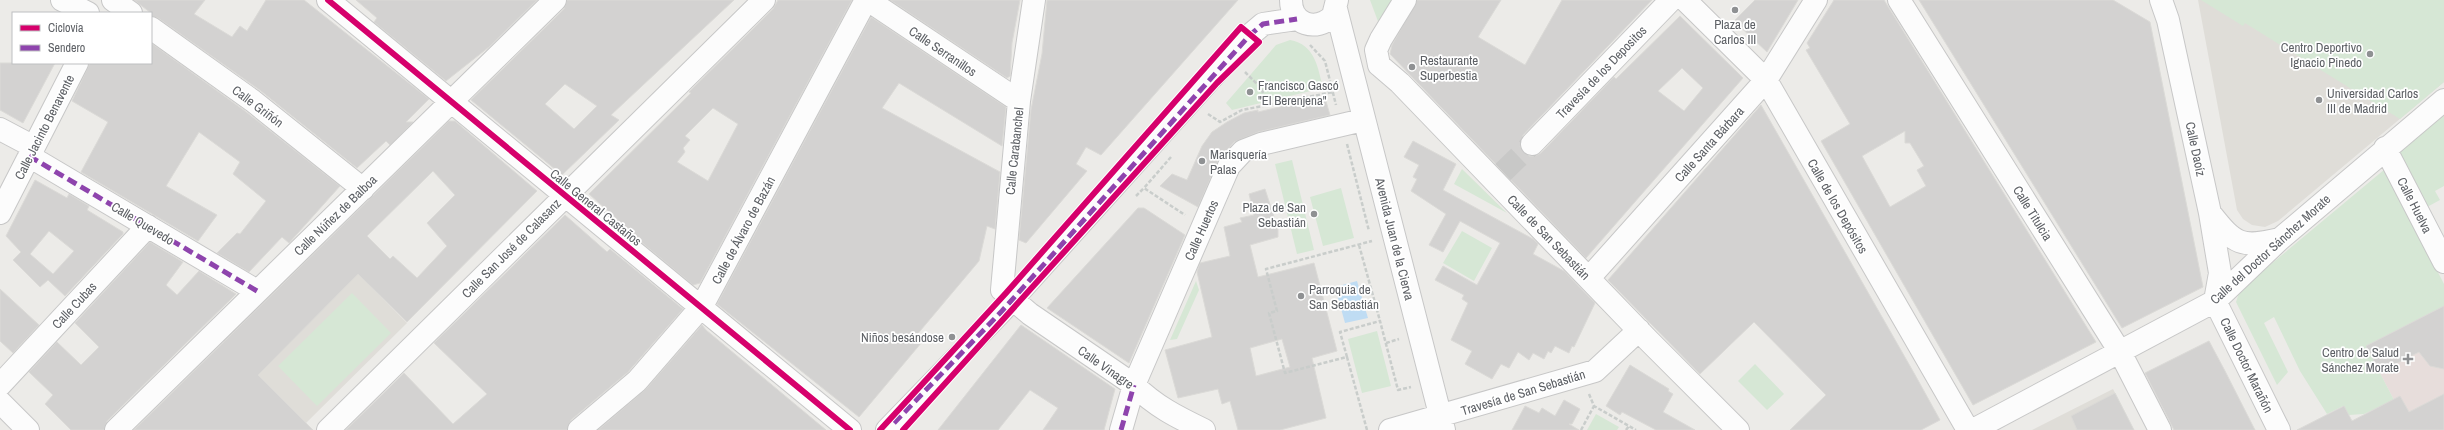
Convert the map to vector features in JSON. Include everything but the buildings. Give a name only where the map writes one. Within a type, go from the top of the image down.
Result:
[{"type":"street","points":[[62,0],[86,12]]},
{"type":"street","points":[[103,12],[109,0]]},
{"type":"street","points":[[113,0],[130,12]]},
{"type":"street","name":"Calle General Castaños","points":[[328,0],[453,101],[564,195],[702,306],[850,430]]},
{"type":"street","name":"Calle Núñez de Balboa","points":[[116,430],[555,0]]},
{"type":"street","name":"Calle San José de Calasanz","points":[[328,430],[564,195],[764,0]]},
{"type":"street","name":"Calle Serranillos","points":[[867,0],[1019,101]]},
{"type":"street","name":"Calle de Álvaro de Bazán","points":[[579,430],[637,382],[702,306],[867,0]]},
{"type":"street","name":"Calle Carabanchel","points":[[1012,299],[1002,290],[1019,101],[1034,0]]},
{"type":"street","points":[[1353,77],[1379,64],[1376,50],[1405,0]]},
{"type":"street","name":"Travesía de los Depositos","points":[[1532,144],[1671,0]]},
{"type":"street","name":"Calle de los Depósitos","points":[[1685,0],[1766,80],[1968,430]]},
{"type":"street","name":"Calle Santa Bárbara","points":[[1589,278],[1766,80],[1816,0]]},
{"type":"street","name":"Calle Titulcia","points":[[1899,0],[2120,352],[2160,430]]},
{"type":"street","name":"Calle Daoíz","points":[[2161,0],[2168,20],[2210,212],[2220,273],[2215,301]]},
{"type":"street","points":[[1314,34],[1333,16],[1337,5]]},
{"type":"street","name":"Avenida Juan de la Cierva","points":[[1337,5],[1345,48],[1363,120],[1442,423]]},
{"type":"street","points":[[888,430],[1012,299],[1250,35],[1263,24],[1294,10],[1311,26],[1314,34],[1345,48]]},
{"type":"street","name":"Calle Griñón","points":[[152,29],[252,101],[363,188]]},
{"type":"street","name":"Calle Jacinto Benavente","points":[[0,213],[76,64]]},
{"type":"street","name":"Calle de San Sebastián","points":[[1379,64],[1499,176],[1589,278],[1738,430]]},
{"type":"street","name":"Calle del Doctor Sánchez Morate","points":[[1973,430],[2215,301],[2280,239],[2385,148],[2444,100]]},
{"type":"street","name":"Calle Huertos","points":[[1121,430],[1134,386],[1229,166],[1243,151],[1261,144],[1363,120]]},
{"type":"street","name":"Calle Quevedo","points":[[0,129],[31,151],[148,226],[257,291]]},
{"type":"street","name":"Calle Huelva","points":[[2385,148],[2444,262]]},
{"type":"street","points":[[2210,212],[2228,236],[2253,245],[2280,239]]},
{"type":"street","name":"Calle Cubas","points":[[0,385],[148,226]]},
{"type":"street","name":"Calle Vinagre","points":[[1012,299],[1030,314],[1134,386],[1148,400],[1173,417],[1204,430]]},
{"type":"street","name":"Calle Doctor Marañón","points":[[2215,301],[2279,430]]},
{"type":"street","name":"Travesía de San Sebastián","points":[[1442,423],[1595,371],[1639,330]]},
{"type":"street","points":[[0,402],[28,430]]},
{"type":"street","points":[[1390,430],[1442,423]]},
{"type":"path","points":[[1314,34],[1333,92],[1374,249]]},
{"type":"path","points":[[1240,78],[1250,67]]},
{"type":"path","points":[[1245,72],[1262,88],[1268,105]]},
{"type":"path","points":[[1208,114],[1220,122],[1242,110],[1333,92]]},
{"type":"path","points":[[1203,120],[1214,108]]},
{"type":"path","points":[[1174,154],[1144,188],[1173,208],[1203,224]]},
{"type":"path","points":[[1347,357],[1285,373],[1269,313],[1277,311],[1266,269],[1372,241]]},
{"type":"path","points":[[1359,245],[1398,390],[1411,387]]},
{"type":"path","points":[[1366,430],[1340,332],[1380,322]]},
{"type":"path","points":[[1396,332],[1400,346]]},
{"type":"path","points":[[1386,342],[1398,339]]},
{"type":"path","points":[[1409,380],[1413,392]]},
{"type":"path","points":[[1581,430],[1594,406],[1636,430]]},
{"type":"path","points":[[1626,430],[1628,426]]},
{"type":"shaded area","name":"Universidad Carlos III de Madrid","points":[[2198,0],[2444,0],[2444,82],[2278,221],[2265,227],[2252,225],[2243,219],[2237,210]]},
{"type":"shaded area","points":[[323,239],[407,323],[306,423],[222,340]]},
{"type":"shaded area","name":"Centro de Salud Sánchez Morate","points":[[2444,306],[2444,407],[2409,412],[2400,397],[2394,400],[2366,346]]},
{"type":"shaded area","points":[[2113,389],[2134,430],[2032,430]]},
{"type":"green space","points":[[1370,0],[1394,0],[1379,24]]},
{"type":"green space","name":"Centro Deportivo Ignacio Pinedo","points":[[2201,0],[2444,0],[2444,82],[2400,119],[2245,23],[2243,26]]},
{"type":"green space","points":[[1290,40],[1305,46],[1310,52],[1317,65],[1323,88],[1232,110],[1226,103],[1276,45]]},
{"type":"green space","points":[[2444,112],[2444,186],[2435,191],[2440,200],[2427,207],[2395,152]]},
{"type":"green space","points":[[1292,160],[1314,250],[1297,254],[1275,164]]},
{"type":"green space","points":[[1462,169],[1507,213],[1454,184]]},
{"type":"green space","points":[[2385,169],[2444,284],[2444,306],[2366,346],[2394,400],[2364,414],[2349,415],[2343,406],[2327,414],[2300,371],[2274,317],[2264,323],[2288,372],[2277,385],[2236,302],[2240,290]]},
{"type":"green space","points":[[1341,188],[1354,238],[1323,246],[1310,197]]},
{"type":"green space","points":[[1462,231],[1492,248],[1474,281],[1443,263]]},
{"type":"green space","points":[[1196,281],[1199,290],[1177,339],[1170,340]]},
{"type":"green space","points":[[352,293],[391,333],[317,406],[278,366]]},
{"type":"green space","points":[[1377,331],[1391,386],[1362,393],[1348,339]]},
{"type":"green space","points":[[1755,364],[1784,394],[1767,410],[1738,381]]},
{"type":"green space","points":[[1596,414],[1619,427],[1617,430],[1587,430]]},
{"type":"water","points":[[1357,281],[1368,318],[1345,323],[1335,287]]},
{"type":"tunnel","points":[[1503,172],[1532,144]]},
{"type":"marked path","points":[[894,423],[1002,311],[1250,35],[1263,24],[1297,19]]},
{"type":"marked path","points":[[29,156],[257,291]]},
{"type":"marked path","points":[[1121,430],[1134,385]]},
{"type":"cycle path","points":[[328,0],[850,430]]},
{"type":"cycle path","points":[[880,430],[1006,293],[1241,27],[1259,42],[1217,83],[903,430]]},
{"type":"place","name":"Plaza de Carlos III","points":[[1735,10]]},
{"type":"place","name":"Centro Deportivo Ignacio Pinedo","points":[[2370,54]]},
{"type":"place","name":"Restaurante Superbestia","points":[[1412,67]]},
{"type":"place","name":"Francisco Gascó \"El Berenjena\"","points":[[1250,92]]},
{"type":"place","name":"Universidad Carlos III de Madrid","points":[[2319,100]]},
{"type":"place","name":"Marisquería Palas","points":[[1202,161]]},
{"type":"place","name":"Plaza de San Sebastián","points":[[1314,214]]},
{"type":"place","name":"Parroquia de San Sebastián","points":[[1301,296]]},
{"type":"place","name":"Niños besándose","points":[[952,337]]},
{"type":"place","name":"Centro de Salud Sánchez Morate","points":[[2408,359]]}]
